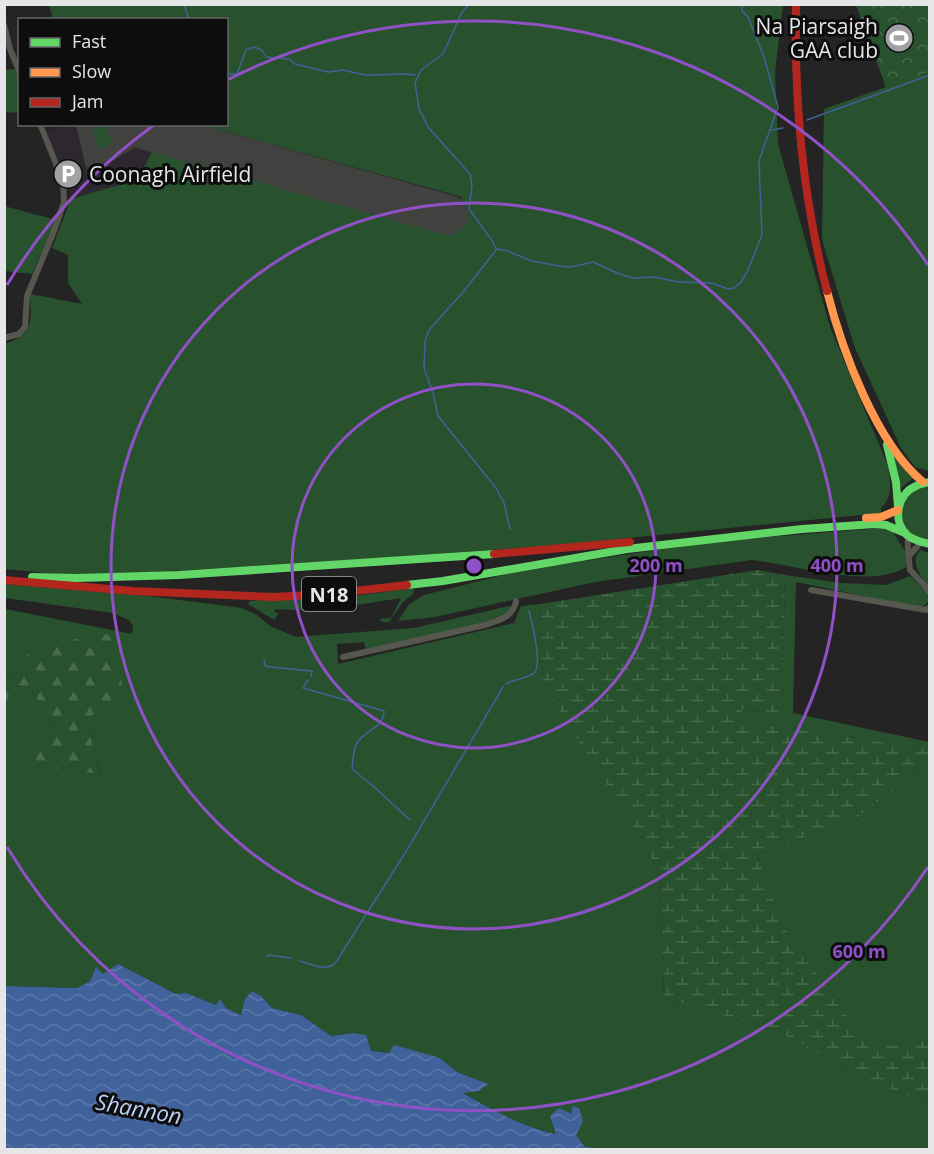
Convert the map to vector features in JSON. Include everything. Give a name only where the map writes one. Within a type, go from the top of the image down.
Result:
[{"type":"main road","points":[[796,4],[794,96],[802,172],[820,271],[854,371],[886,440],[896,482],[898,518],[906,535],[925,543]]},
{"type":"main road","points":[[886,440],[911,473],[926,482]]},
{"type":"main road","points":[[898,508],[904,493],[916,484],[926,482]]},
{"type":"main road","name":"N18","points":[[4,574],[76,578],[179,575],[479,555],[881,517],[898,508]]},
{"type":"main road","name":"N18","points":[[4,580],[133,591],[274,597],[410,586],[627,549],[802,529],[875,524],[886,525],[906,535]]},
{"type":"street","points":[[4,26],[18,68]]},
{"type":"street","points":[[4,338],[19,334],[25,327],[27,296],[64,202],[63,181],[41,126]]},
{"type":"street","points":[[906,535],[910,570],[930,594]]},
{"type":"street","points":[[909,555],[925,543]]},
{"type":"street","points":[[811,590],[926,610],[930,607]]},
{"type":"street","points":[[343,657],[485,625],[507,617],[514,609],[516,601]]},
{"type":"shaded area","name":"Coonagh Airfield","points":[[64,126],[206,126],[462,196],[453,235],[153,149],[139,179],[71,199],[62,165],[46,131]]},
{"type":"green space","points":[[49,5],[783,5],[775,72],[778,144],[830,327],[888,466],[889,493],[881,508],[881,513],[557,545],[297,564],[79,576],[5,569],[4,343],[15,340],[27,330],[30,319],[30,294],[82,304],[68,283],[68,255],[52,248],[71,199],[139,179],[153,149],[453,235],[462,197],[206,126],[228,126],[228,18],[53,18]]},
{"type":"green space","points":[[856,5],[929,5],[929,471],[915,467],[901,448],[855,348],[822,240],[824,109],[886,87]]},
{"type":"green space","name":"Na Piarsaigh GAA club","points":[[856,5],[929,5],[929,72],[886,87]]},
{"type":"green space","points":[[16,69],[18,113],[5,112],[4,70]]},
{"type":"green space","points":[[87,126],[112,126],[137,133],[101,155],[99,149],[93,152]]},
{"type":"green space","points":[[4,206],[56,220],[32,274],[5,271]]},
{"type":"green space","points":[[893,455],[913,478],[901,488]]},
{"type":"green space","points":[[929,486],[929,539],[917,537],[908,531],[901,514],[908,496]]},
{"type":"green space","points":[[883,528],[893,532],[906,553],[906,567],[890,573],[852,576],[752,560],[595,582],[435,617],[398,621],[409,604],[424,595],[523,570],[717,541]]},
{"type":"green space","points":[[920,550],[929,553],[929,588],[916,565]]},
{"type":"green space","points":[[758,570],[785,575],[782,715],[742,709],[741,720],[929,749],[929,763],[857,818],[757,854],[782,924],[870,1049],[929,1040],[929,1103],[863,1078],[777,1031],[664,998],[660,877],[643,841],[547,692],[543,682],[540,604]]},
{"type":"green space","points":[[785,575],[841,583],[886,585],[910,576],[926,592],[929,601],[924,606],[911,606],[796,582],[793,713],[929,742],[929,749],[741,720],[741,709],[782,715]]},
{"type":"green space","points":[[5,584],[148,596],[242,608],[257,615],[270,626],[296,637],[414,628],[512,607],[505,615],[481,624],[366,649],[364,642],[337,644],[338,664],[514,623],[521,606],[540,604],[543,682],[643,841],[660,877],[664,998],[777,1031],[863,1078],[929,1103],[929,1149],[605,1150],[585,1147],[576,1135],[572,1114],[565,1112],[556,1134],[531,1127],[462,1092],[487,1084],[457,1072],[440,1058],[371,1051],[353,1033],[331,1036],[301,1015],[272,1008],[261,996],[245,999],[242,1015],[226,1008],[220,1000],[216,1005],[186,993],[176,994],[118,964],[103,974],[96,967],[90,981],[78,988],[5,986],[4,713],[10,687],[29,686],[57,732],[101,773],[86,720],[30,649],[15,674],[5,679],[5,609],[132,634],[133,626],[129,620],[113,613],[5,598]]},
{"type":"green space","points":[[414,588],[413,594],[403,602],[389,622],[382,622],[379,619],[391,618],[401,598],[317,611],[275,609],[274,611],[278,614],[274,620],[248,604],[250,601],[346,597]]},
{"type":"green space","points":[[104,633],[114,639],[123,691],[86,720],[101,774],[36,766],[37,747],[57,732],[29,686],[10,687],[5,713],[5,679],[15,674],[30,649]]},
{"type":"green space","points":[[929,763],[929,1040],[870,1050],[782,924],[757,854],[857,818]]},
{"type":"water","name":"Shannon","points":[[118,964],[176,994],[186,993],[216,1005],[220,999],[226,1008],[241,1015],[245,999],[252,991],[261,996],[272,1008],[301,1015],[331,1036],[353,1033],[366,1035],[371,1051],[389,1053],[394,1045],[440,1058],[457,1072],[488,1084],[479,1091],[463,1093],[508,1117],[543,1131],[556,1134],[550,1116],[559,1108],[572,1114],[572,1106],[579,1108],[583,1122],[576,1135],[585,1147],[605,1149],[5,1149],[5,986],[77,988],[90,981],[96,967],[103,974]]},
{"type":"waterway","points":[[184,4],[188,18]]},
{"type":"waterway","points":[[470,4],[462,12],[443,54],[421,70],[415,83],[419,109],[428,127],[470,174],[472,186],[469,209],[496,248]]},
{"type":"waterway","points":[[496,249],[505,250],[532,261],[559,266],[571,267],[593,262],[633,278],[654,277],[679,282],[712,283],[728,289],[734,288],[741,282],[762,235],[759,161],[778,107],[764,57],[748,17],[742,11],[742,4]]},
{"type":"waterway","points":[[228,74],[237,74],[246,50],[254,47],[262,50],[266,57],[289,59],[295,64],[328,72],[343,70],[365,75],[415,75]]},
{"type":"waterway","points":[[807,120],[930,75]]},
{"type":"waterway","points":[[772,130],[783,128]]},
{"type":"waterway","points":[[496,250],[429,330],[425,341],[424,368],[438,416],[496,488],[504,503],[510,529]]},
{"type":"waterway","points":[[506,684],[531,675],[536,669],[536,644],[529,611]]},
{"type":"waterway","points":[[264,660],[265,666],[312,671],[311,676]]},
{"type":"waterway","points":[[308,680],[303,688],[384,711],[378,725],[357,743],[352,769],[410,820]]},
{"type":"waterway","points":[[300,961],[324,967],[329,967],[336,962],[407,850],[503,687]]},
{"type":"waterway","points":[[267,957],[268,955],[291,958]]},
{"type":"taxiway","points":[[84,126],[93,163],[147,131]]},
{"type":"runway","points":[[132,126],[448,215]]},
{"type":"traffic: fast","points":[[887,445],[896,482],[898,506]]},
{"type":"traffic: fast","points":[[930,482],[916,486],[904,495],[898,515],[899,523],[907,535],[930,544]]},
{"type":"traffic: fast","points":[[407,585],[443,581],[627,549],[802,529],[875,524],[886,525],[905,533]]},
{"type":"traffic: fast","points":[[32,577],[179,575],[494,554]]},
{"type":"traffic: slow","points":[[827,291],[852,367],[876,420],[890,444],[923,482]]},
{"type":"traffic: slow","points":[[866,518],[881,517],[898,510]]},
{"type":"traffic: jam","points":[[796,4],[796,77],[801,149],[811,220],[827,291]]},
{"type":"traffic: jam","points":[[494,554],[630,542]]},
{"type":"traffic: jam","points":[[4,580],[133,591],[274,597],[328,594],[407,585]]},
{"type":"place","name":"Na Piarsaigh GAA club","points":[[899,38]]},
{"type":"place","name":"Coonagh Airfield","points":[[68,174]]}]
